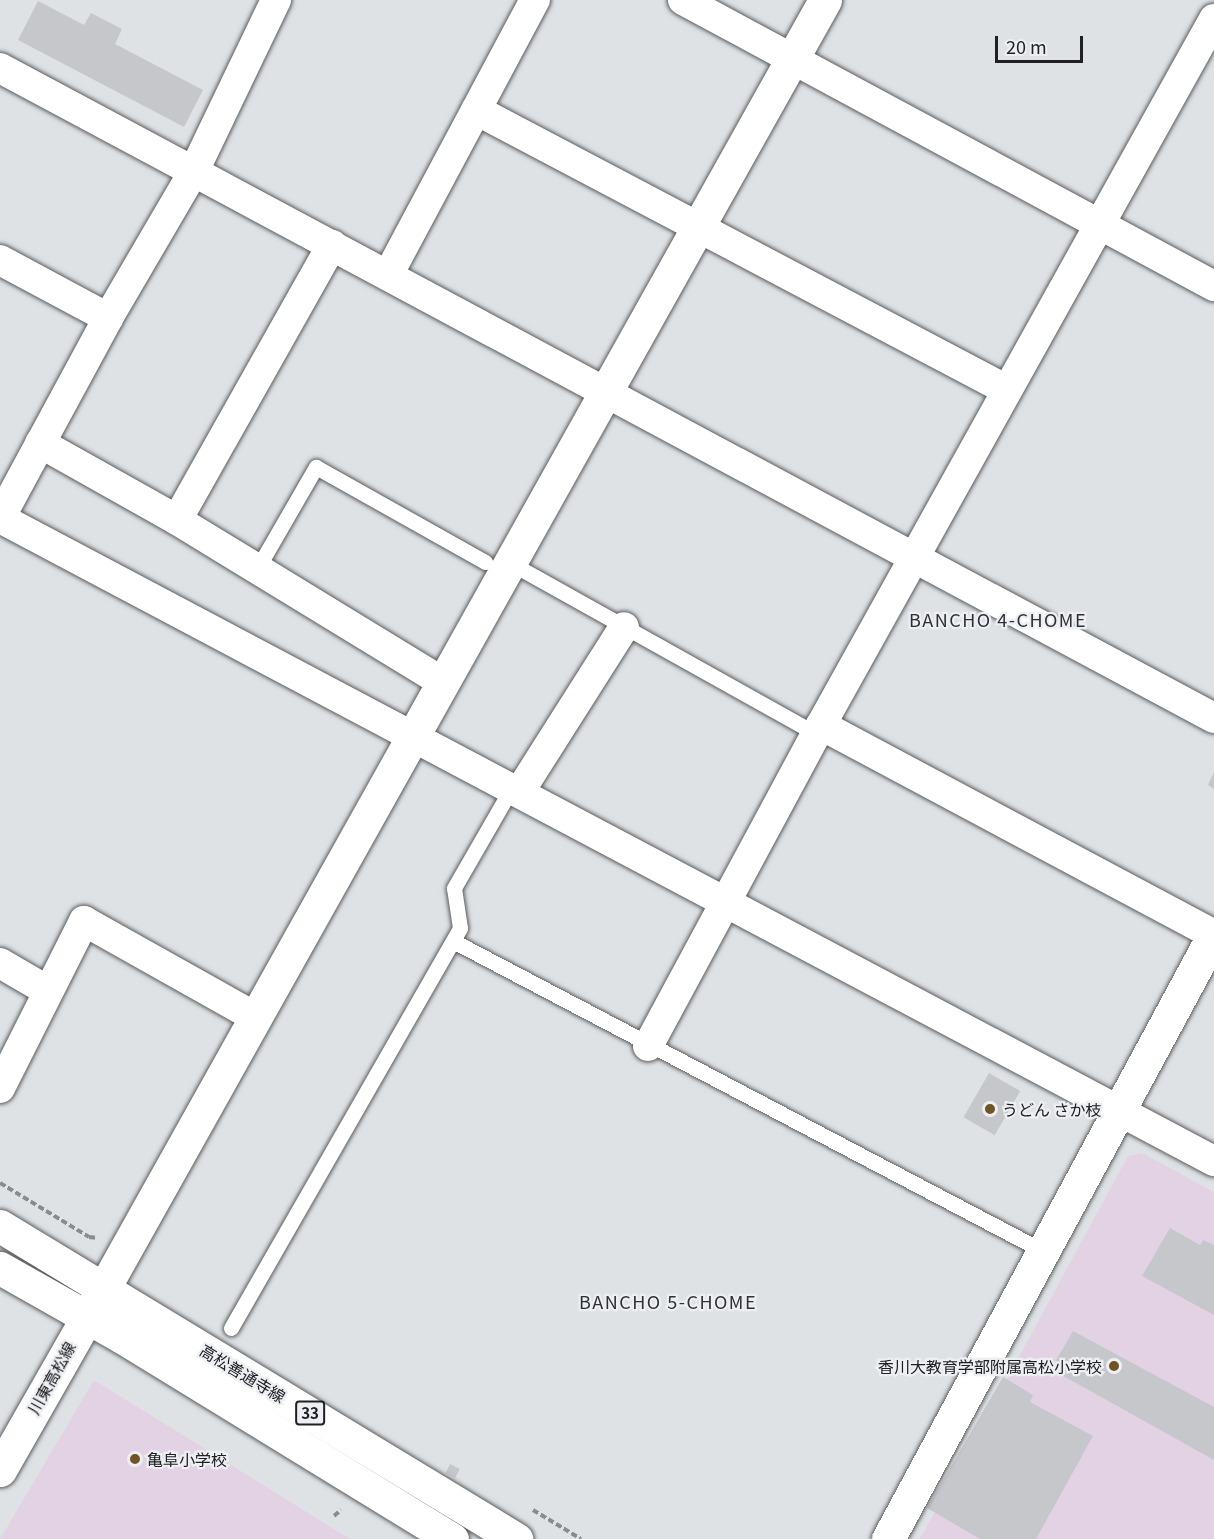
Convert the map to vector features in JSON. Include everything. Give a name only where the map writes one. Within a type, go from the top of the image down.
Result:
[{"type":"street","points":[[276,0],[195,171],[108,318],[0,518],[516,789],[723,903],[1214,1161]]},
{"type":"street","points":[[388,275],[535,0]]},
{"type":"street","points":[[683,0],[1214,286]]},
{"type":"street","name":"川東高松線","points":[[0,1470],[825,0]]},
{"type":"street","points":[[648,1046],[723,903],[1214,19]]},
{"type":"street","points":[[0,68],[1214,718]]},
{"type":"street","points":[[476,110],[699,225],[1007,390]]},
{"type":"street","points":[[177,520],[332,245]]},
{"type":"street","points":[[0,260],[108,318]]},
{"type":"street","points":[[40,443],[177,520],[442,682]]},
{"type":"street","points":[[516,789],[624,627]]},
{"type":"street","points":[[819,729],[1214,935],[888,1539]]},
{"type":"street","points":[[0,1088],[84,921],[255,1017]]},
{"type":"street","points":[[0,963],[48,991]]},
{"type":"street","name":"高松善通寺線","points":[[0,1226],[516,1539]]},
{"type":"street","name":"高松善通寺線","points":[[0,1268],[86,1317],[452,1539]]},
{"type":"lane","points":[[257,569],[316,467],[485,562]]},
{"type":"lane","points":[[523,570],[624,627],[819,729]]},
{"type":"lane","points":[[231,1328],[460,928],[454,888],[516,789]]},
{"type":"lane","points":[[453,940],[648,1046],[1042,1251]]},
{"type":"path","points":[[334,1516],[339,1509]]},
{"type":"shaded area","name":"香川大教育学部附属高松小学校","points":[[1142,1153],[1214,1192],[1214,1539],[920,1539],[1128,1156]]},
{"type":"shaded area","name":"亀阜小学校","points":[[94,1380],[350,1539],[0,1539]]},
{"type":"building","points":[[38,1],[84,25],[91,13],[122,29],[115,44],[203,90],[184,127],[18,40]]},
{"type":"building","points":[[1214,772],[1214,789],[1208,785]]},
{"type":"building","points":[[989,1073],[1020,1091],[995,1135],[964,1117]]},
{"type":"building","points":[[1170,1228],[1200,1245],[1203,1240],[1214,1245],[1214,1315],[1142,1276]]},
{"type":"building","points":[[1073,1331],[1214,1407],[1214,1460],[1051,1369]]},
{"type":"building","points":[[1003,1377],[1033,1395],[1030,1402],[1093,1436],[1036,1539],[980,1539],[927,1508]]},
{"type":"building","points":[[450,1464],[460,1469],[455,1478],[445,1473]]},
{"type":"place","name":"うどん さか枝","points":[[990,1109]]},
{"type":"place","name":"香川大教育学部附属高松小学校","points":[[1114,1366]]},
{"type":"place","name":"亀阜小学校","points":[[135,1459]]},
{"type":"district","name":"BANCHO 4-CHOME","points":[[998,619]]},
{"type":"district","name":"BANCHO 5-CHOME","points":[[668,1301]]}]
